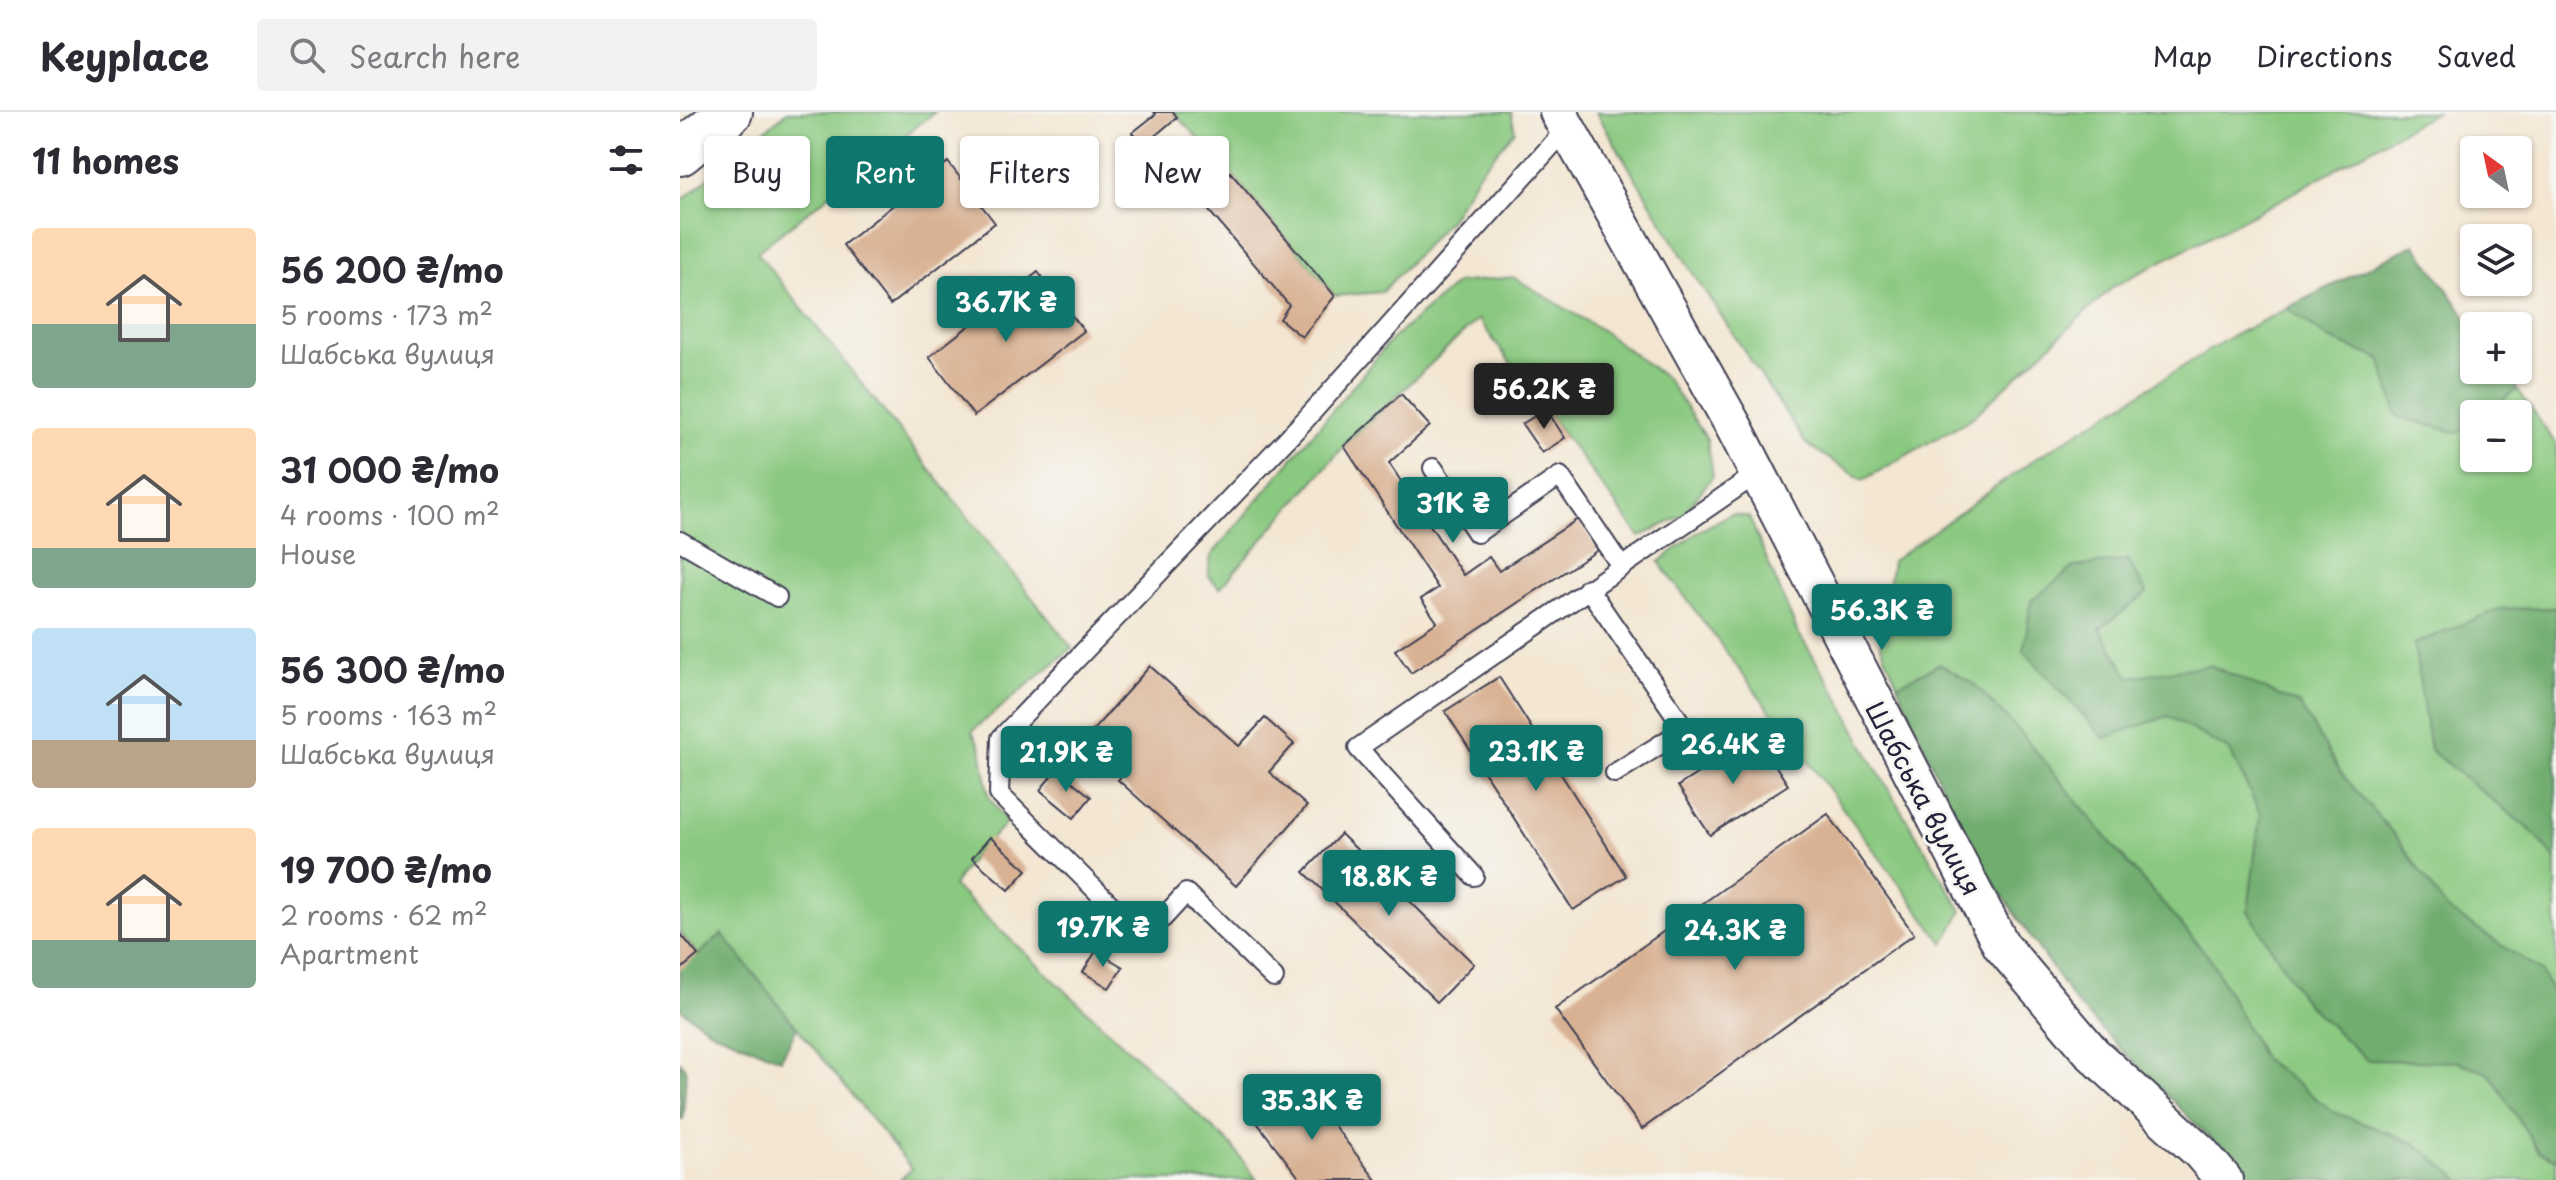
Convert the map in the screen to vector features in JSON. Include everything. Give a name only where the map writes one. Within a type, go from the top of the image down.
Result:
[{"type":"street","points":[[680,153],[730,112]]},
{"type":"street","name":"Шабська вулиця","points":[[1563,119],[1758,473],[2001,945],[2093,1054],[2200,1152],[2224,1180]]},
{"type":"lane","points":[[1274,978],[1186,893],[1163,918],[1135,929],[999,794],[1001,738],[1306,419],[1563,119]]},
{"type":"lane","points":[[1433,468],[1477,533],[1560,476],[1621,566]]},
{"type":"lane","points":[[1474,876],[1358,748],[1758,473]]},
{"type":"lane","points":[[680,541],[777,597]]},
{"type":"lane","points":[[1588,588],[1685,729],[1615,773]]},
{"type":"green space","points":[[787,112],[935,112],[904,136],[826,136],[826,198],[757,252],[1072,648],[972,731],[981,748],[989,797],[1007,822],[972,858],[953,886],[1232,1146],[1257,1180],[899,1180],[912,1169],[722,935],[698,955],[680,933],[680,202],[704,182],[704,208],[810,208],[810,136],[758,136]]},
{"type":"green space","points":[[1173,112],[1511,112],[1515,131],[1480,171],[1450,219],[1382,292],[1335,296],[1229,171],[1229,136],[1196,136]]},
{"type":"green space","points":[[1596,112],[2436,112],[2280,200],[2114,286],[1972,418],[1863,480],[1806,444],[1692,272]]},
{"type":"green space","points":[[2415,244],[2463,312],[2460,312],[2460,384],[2514,384],[2525,400],[2460,400],[2460,472],[2532,472],[2532,410],[2556,444],[2556,1180],[2251,1180],[2075,1002],[1966,841],[1880,644],[1892,561],[2035,459],[2230,337]]},
{"type":"green space","points":[[2415,244],[2463,312],[2460,312],[2460,384],[2514,384],[2517,389],[2502,400],[2460,400],[2458,433],[2398,417],[2380,359],[2329,339],[2287,308]]},
{"type":"green space","points":[[1513,277],[1600,329],[1667,379],[1707,439],[1713,476],[1682,516],[1640,537],[1478,319],[1344,446],[1220,588],[1208,576],[1211,556],[1391,340],[1457,283]]},
{"type":"green space","points":[[1731,514],[1749,517],[1797,631],[1962,911],[1944,944],[1659,562],[1699,531]]},
{"type":"green space","points":[[2128,560],[2147,593],[2100,629],[2129,677],[2210,665],[2300,705],[2341,773],[2397,838],[2447,909],[2541,971],[2556,1000],[2556,1160],[2539,1152],[2490,1074],[2459,1062],[2367,1060],[2306,1003],[2248,911],[2260,814],[2230,751],[2168,716],[2104,738],[2024,651],[2031,601],[2074,567]]},
{"type":"green space","points":[[2556,608],[2556,861],[2536,835],[2430,750],[2414,644],[2499,609]]},
{"type":"green space","points":[[1940,664],[1974,684],[2022,734],[2211,959],[2263,1058],[2334,1112],[2414,1143],[2461,1180],[2251,1180],[2075,1002],[1966,841],[1897,685]]},
{"type":"green space","points":[[680,933],[698,955],[722,934],[797,1028],[781,1059],[713,1032],[680,1009]]},
{"type":"green space","points":[[680,1062],[686,1069],[683,1119],[680,1119]]},
{"type":"building","points":[[1154,112],[1173,112],[1177,117],[1155,136],[1135,136],[1132,133],[1156,114]]},
{"type":"building","points":[[948,162],[960,178],[960,208],[983,208],[995,223],[890,305],[843,245],[890,208],[944,208],[944,165]]},
{"type":"building","points":[[1229,173],[1335,296],[1302,337],[1280,319],[1289,305],[1207,208],[1229,208]]},
{"type":"building","points":[[1038,272],[1084,331],[974,416],[929,357]]},
{"type":"building","points":[[1401,394],[1430,426],[1389,463],[1463,575],[1489,557],[1499,571],[1578,519],[1598,550],[1411,673],[1395,650],[1437,622],[1421,599],[1438,588],[1344,446]]},
{"type":"building","points":[[1546,409],[1565,438],[1542,453],[1522,424]]},
{"type":"building","points":[[1150,666],[1239,746],[1265,718],[1294,744],[1269,772],[1307,806],[1236,886],[1118,780],[1125,772],[1086,738]]},
{"type":"building","points":[[1499,677],[1626,876],[1573,910],[1445,711]]},
{"type":"building","points":[[1756,736],[1788,785],[1710,835],[1678,786]]},
{"type":"building","points":[[1057,769],[1091,797],[1074,818],[1040,790]]},
{"type":"building","points":[[1828,814],[1914,934],[1642,1129],[1555,1009]]},
{"type":"building","points":[[1341,834],[1474,964],[1437,1002],[1304,872]]},
{"type":"building","points":[[990,837],[1027,870],[1009,890],[972,858]]},
{"type":"building","points":[[680,933],[698,955],[680,970]]},
{"type":"building","points":[[1096,951],[1123,967],[1109,988],[1083,972]]},
{"type":"building","points":[[1305,1088],[1376,1180],[1301,1180],[1258,1124]]}]
